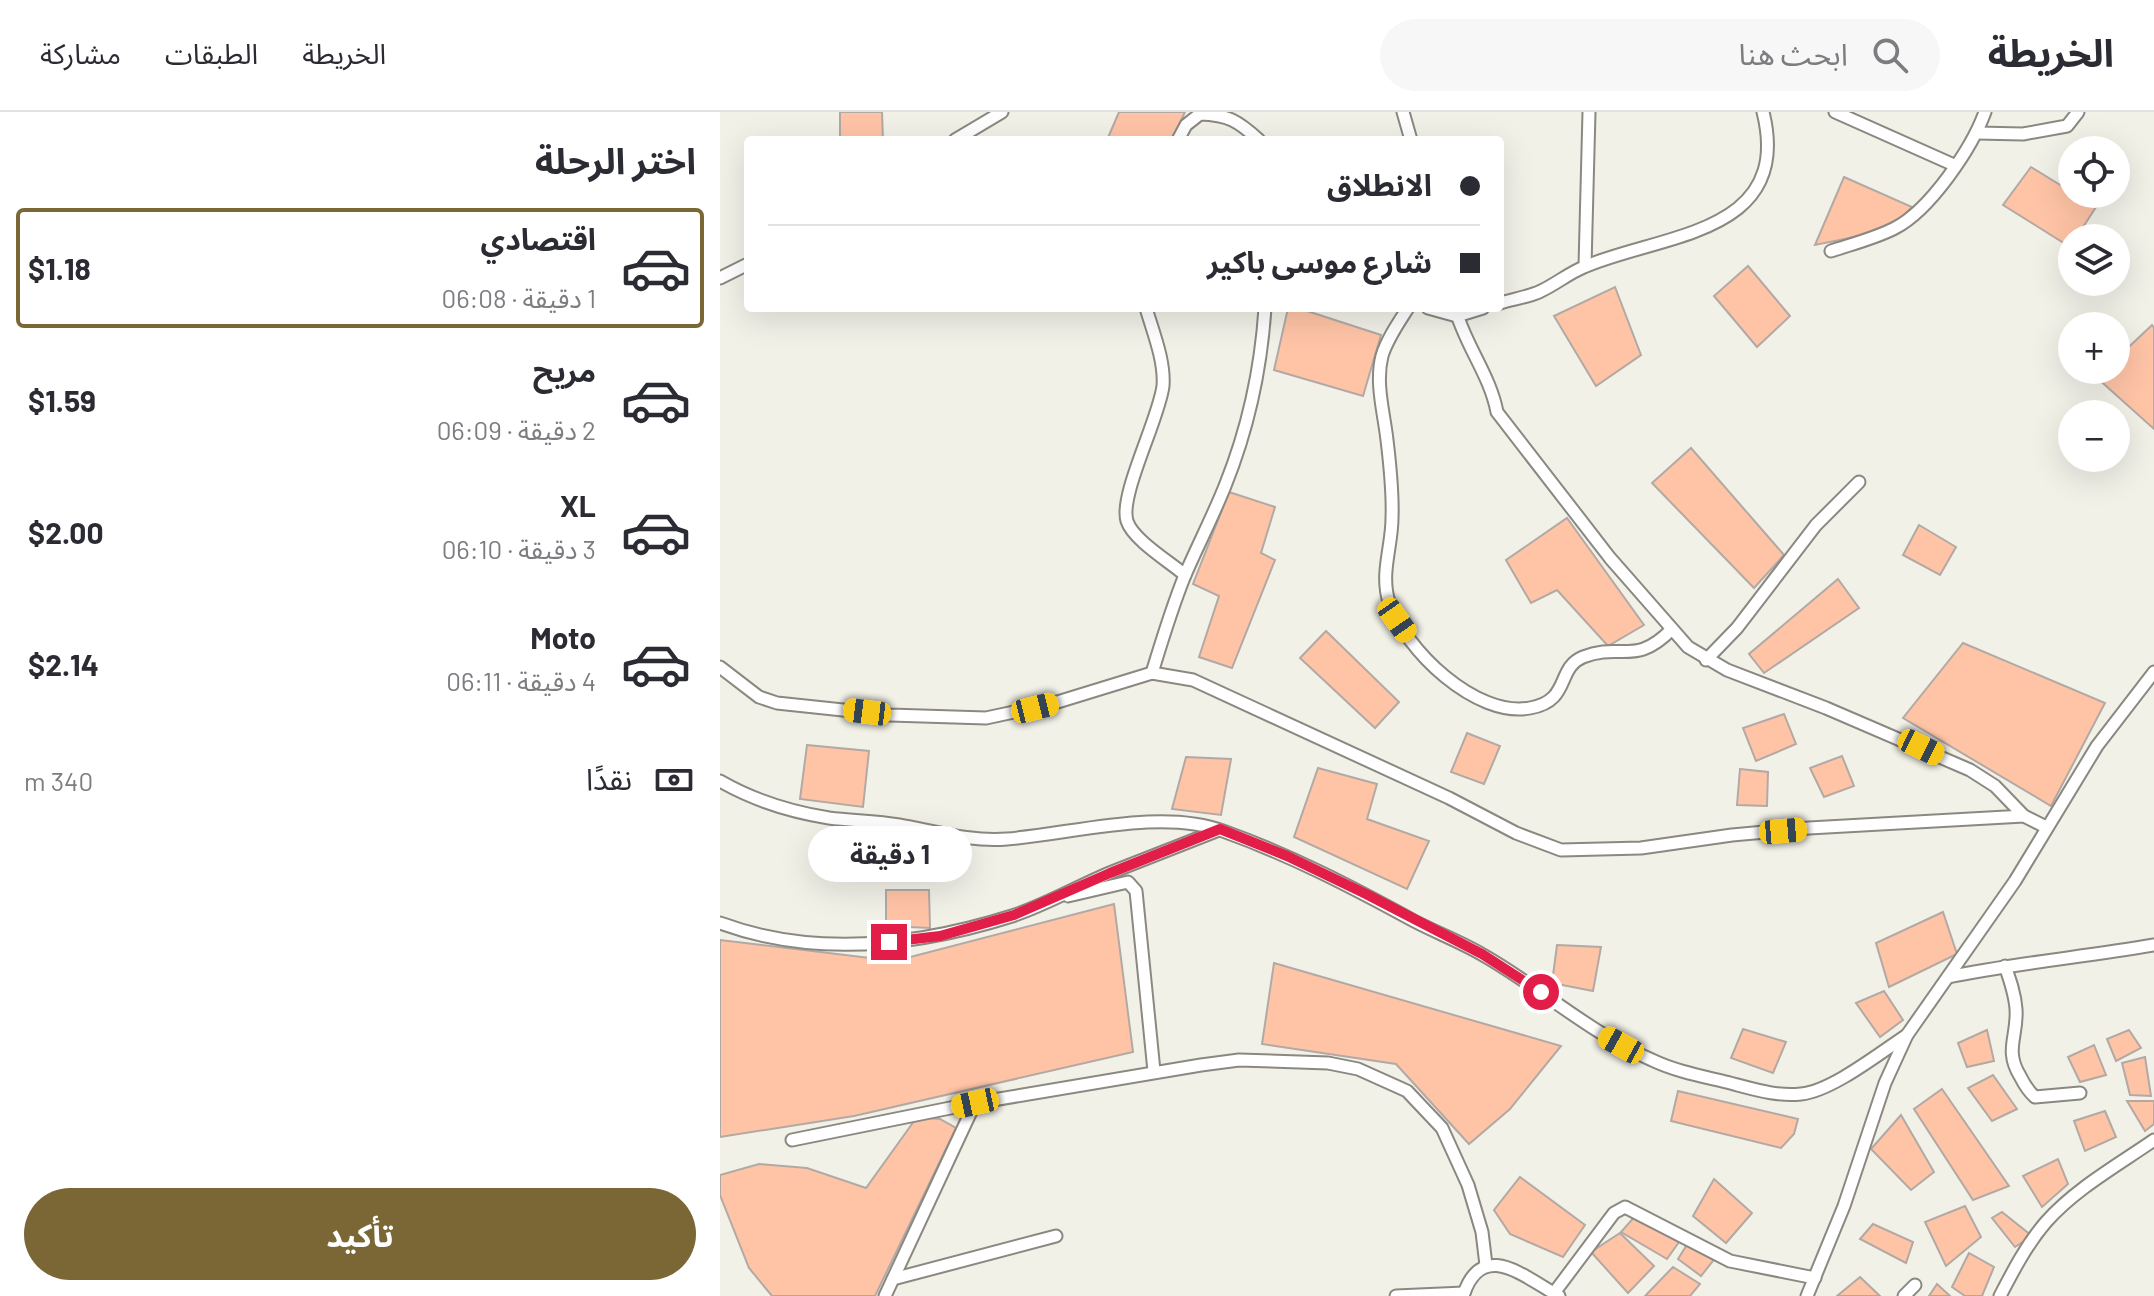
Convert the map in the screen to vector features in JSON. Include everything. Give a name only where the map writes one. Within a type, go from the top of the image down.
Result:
[{"type":"street","points":[[962,136],[1002,112]]},
{"type":"street","points":[[1403,112],[1410,136]]},
{"type":"street","points":[[1585,266],[1589,112]]},
{"type":"street","points":[[1504,302],[1540,291],[1585,266],[1711,227],[1756,188],[1763,172],[1767,127],[1763,112]]},
{"type":"street","points":[[1835,112],[1954,165]]},
{"type":"street","points":[[1831,251],[1895,228],[1914,215],[1977,133],[1985,112]]},
{"type":"street","points":[[1977,133],[2023,134],[2067,126],[2078,112]]},
{"type":"street","points":[[1180,136],[1186,125],[1200,114],[1221,115],[1239,122],[1255,136]]},
{"type":"street","points":[[720,278],[744,266]]},
{"type":"street","points":[[1147,312],[1163,384],[1151,434],[1133,478],[1126,510],[1127,522],[1141,539],[1185,575]]},
{"type":"street","points":[[1152,673],[1185,575],[1241,443],[1256,380],[1264,312]]},
{"type":"street","points":[[1406,312],[1382,356],[1380,385],[1392,520],[1384,577],[1389,602],[1397,620],[1429,664],[1472,695],[1503,707],[1527,709],[1546,705],[1560,692],[1572,663],[1585,656],[1651,648],[1672,629]]},
{"type":"street","points":[[1456,312],[1475,360],[1493,391],[1497,412],[1610,558],[1688,647],[1706,660],[1970,770],[1995,786],[2024,816],[2046,827]]},
{"type":"street","points":[[1706,660],[1737,628],[1816,525],[1859,482]]},
{"type":"street","points":[[720,667],[759,697],[777,703],[890,715],[986,718],[1051,704],[1152,673],[1193,680],[1449,798],[1516,833],[1561,850],[1641,848],[1809,828],[2024,816]]},
{"type":"street","points":[[1807,1296],[1844,1206],[1885,1083],[1907,1035],[2015,881],[2097,746],[2154,672]]},
{"type":"street","points":[[720,781],[758,799],[794,811],[895,824],[956,836],[1004,839],[1107,825],[1194,823],[1220,829],[1339,881],[1482,954],[1589,1026],[1652,1061],[1779,1094],[1805,1094],[1839,1079],[1907,1035]]},
{"type":"street","points":[[720,923],[744,932],[812,944],[864,945],[940,936],[1014,915],[1220,829]]},
{"type":"street","points":[[1060,895],[1080,895],[1128,882],[1136,891],[1154,1071]]},
{"type":"street","points":[[1948,977],[2154,945]]},
{"type":"street","points":[[2005,966],[2015,998],[2011,1048],[2013,1066],[2035,1097],[2080,1093]]},
{"type":"street","points":[[792,1140],[1154,1071],[1239,1060],[1328,1063],[1358,1069],[1407,1091],[1442,1128],[1468,1185],[1482,1232],[1486,1265]]},
{"type":"street","points":[[885,1296],[975,1103]]},
{"type":"street","points":[[2000,1296],[2045,1223],[2081,1191],[2154,1140]]},
{"type":"street","points":[[1396,1296],[1464,1294],[1474,1272],[1486,1265],[1516,1271],[1556,1295],[1614,1213],[1625,1207],[1730,1261],[1815,1278]]},
{"type":"street","points":[[893,1279],[1056,1236]]},
{"type":"street","points":[[1904,1296],[1915,1285]]},
{"type":"building","points":[[840,112],[882,112],[883,136],[840,136]]},
{"type":"building","points":[[1119,112],[1185,112],[1174,136],[1109,136]]},
{"type":"building","points":[[2031,167],[2058,184],[2058,208],[2095,208],[2085,224],[2058,224],[2058,239],[2003,205]]},
{"type":"building","points":[[1844,177],[1912,207],[1894,225],[1815,245]]},
{"type":"building","points":[[1748,266],[1790,316],[1757,347],[1714,296]]},
{"type":"building","points":[[1615,287],[1641,355],[1596,386],[1554,316]]},
{"type":"building","points":[[1287,312],[1310,312],[1381,335],[1363,396],[1274,370]]},
{"type":"building","points":[[2152,325],[2154,429],[2130,407],[2130,400],[2122,400],[2104,384],[2130,384],[2130,346]]},
{"type":"building","points":[[1691,448],[1784,555],[1754,588],[1652,483]]},
{"type":"building","points":[[1229,492],[1275,507],[1261,553],[1275,560],[1232,668],[1199,657],[1219,596],[1193,584]]},
{"type":"building","points":[[1567,518],[1644,625],[1608,646],[1557,590],[1531,603],[1506,560]]},
{"type":"building","points":[[1919,525],[1956,547],[1940,575],[1903,555]]},
{"type":"building","points":[[1838,579],[1859,608],[1764,673],[1749,654]]},
{"type":"building","points":[[1326,631],[1399,702],[1375,728],[1300,658]]},
{"type":"building","points":[[1963,643],[2105,703],[2051,806],[1903,718]]},
{"type":"building","points":[[1784,714],[1796,744],[1756,761],[1743,728]]},
{"type":"building","points":[[1467,733],[1500,746],[1484,784],[1451,772]]},
{"type":"building","points":[[807,745],[869,751],[863,807],[800,799]]},
{"type":"building","points":[[1842,756],[1854,786],[1824,797],[1810,768]]},
{"type":"building","points":[[1186,757],[1231,759],[1221,815],[1172,809]]},
{"type":"building","points":[[1318,768],[1377,784],[1367,819],[1429,841],[1407,889],[1294,837]]},
{"type":"building","points":[[1740,769],[1768,772],[1767,806],[1737,805]]},
{"type":"building","points":[[886,890],[929,890],[930,928],[886,926]]},
{"type":"building","points":[[1114,904],[1133,1052],[854,1116],[720,1137],[720,940],[895,961]]},
{"type":"building","points":[[1943,912],[1957,954],[1889,987],[1876,943]]},
{"type":"building","points":[[1557,945],[1601,947],[1593,991],[1552,983]]},
{"type":"building","points":[[1274,963],[1561,1046],[1510,1109],[1469,1144],[1396,1064],[1262,1044]]},
{"type":"building","points":[[1884,991],[1903,1020],[1880,1037],[1856,1003]]},
{"type":"building","points":[[1743,1029],[1786,1042],[1773,1073],[1731,1058]]},
{"type":"building","points":[[1987,1030],[1994,1061],[1967,1067],[1958,1043]]},
{"type":"building","points":[[2129,1030],[2141,1048],[2116,1061],[2107,1039]]},
{"type":"building","points":[[2094,1045],[2106,1075],[2080,1082],[2068,1057]]},
{"type":"building","points":[[2145,1057],[2151,1096],[2130,1095],[2122,1063]]},
{"type":"building","points":[[1993,1075],[2017,1109],[1992,1121],[1968,1088]]},
{"type":"building","points":[[1942,1089],[2009,1186],[1973,1200],[1914,1109]]},
{"type":"building","points":[[1678,1091],[1798,1119],[1794,1134],[1781,1148],[1671,1121]]},
{"type":"building","points":[[2127,1101],[2154,1101],[2154,1124],[2145,1131]]},
{"type":"building","points":[[2105,1111],[2116,1137],[2085,1151],[2074,1121]]},
{"type":"building","points":[[1901,1115],[1934,1172],[1911,1190],[1871,1149]]},
{"type":"building","points":[[917,1117],[940,1119],[956,1128],[875,1296],[772,1296],[749,1268],[720,1195],[720,1175],[759,1164],[807,1168],[866,1188]]},
{"type":"building","points":[[2058,1159],[2068,1184],[2042,1207],[2023,1176]]},
{"type":"building","points":[[1520,1177],[1585,1225],[1563,1257],[1510,1234],[1494,1210]]},
{"type":"building","points":[[1714,1179],[1752,1213],[1726,1243],[1693,1216]]},
{"type":"building","points":[[1965,1206],[1981,1237],[1946,1266],[1925,1222]]},
{"type":"building","points":[[2002,1212],[2032,1236],[2015,1247],[1992,1218]]},
{"type":"building","points":[[1637,1214],[1679,1242],[1667,1259],[1621,1232]]},
{"type":"building","points":[[1873,1224],[1913,1242],[1906,1263],[1860,1239]]},
{"type":"building","points":[[1620,1233],[1654,1266],[1628,1293],[1591,1252]]},
{"type":"building","points":[[1688,1243],[1716,1257],[1701,1276],[1678,1259]]},
{"type":"building","points":[[1969,1253],[1994,1267],[1982,1296],[1965,1296],[1952,1287]]},
{"type":"building","points":[[1673,1267],[1700,1284],[1690,1296],[1645,1296]]},
{"type":"building","points":[[1860,1277],[1880,1296],[1837,1296]]},
{"type":"building","points":[[1937,1284],[1950,1296],[1929,1296]]},
{"type":"route","points":[[889,942],[940,936],[1014,915],[1220,829],[1287,856],[1366,894],[1482,954],[1541,992]]}]
